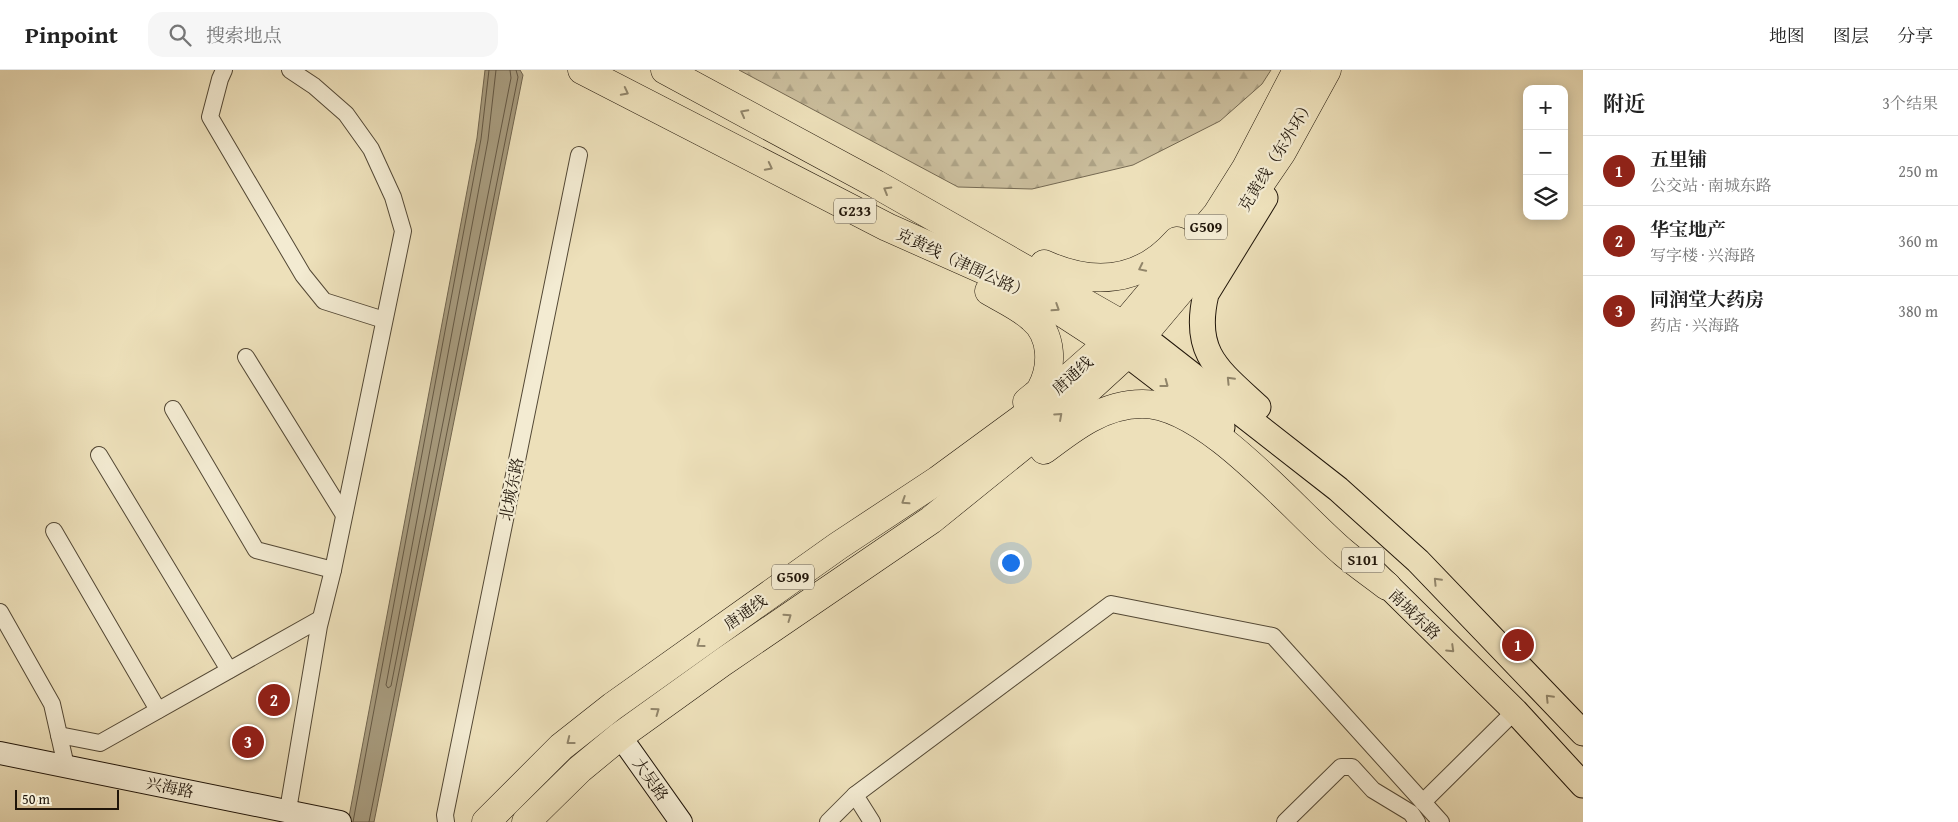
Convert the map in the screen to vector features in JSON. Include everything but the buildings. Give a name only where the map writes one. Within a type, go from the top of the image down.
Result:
[{"type":"highway","name":"克黄线（津围公路）","points":[[582,70],[886,227],[995,275],[1046,302],[1125,339]]},
{"type":"highway","name":"克黄线（津围公路）","points":[[665,70],[924,211],[1125,339]]},
{"type":"highway","name":"G233","points":[[924,211],[1074,276],[1113,278],[1134,272],[1156,261],[1172,247],[1198,218],[1283,97],[1297,70]]},
{"type":"highway","name":"克黄线（东外环）","points":[[1125,339],[1218,246],[1282,152],[1327,70]]},
{"type":"highway","name":"G509","points":[[1125,339],[1217,214],[1246,168],[1283,97]]},
{"type":"highway","points":[[886,227],[1033,318],[1042,330],[1049,345],[1048,366],[1040,390],[968,449],[938,480]]},
{"type":"highway","name":"唐通线","points":[[486,822],[561,747],[613,706],[838,546],[938,480],[1125,339]]},
{"type":"highway","name":"唐通线","points":[[526,822],[580,770],[620,736],[723,662],[931,520],[1056,419],[1125,339]]},
{"type":"highway","points":[[931,520],[963,506],[1013,474],[1068,432],[1102,412],[1122,406],[1143,404],[1162,406],[1184,414],[1232,449],[1344,553],[1387,586]]},
{"type":"main road","points":[[1282,152],[1266,197],[1206,294],[1201,327],[1204,344],[1213,362],[1247,398],[1311,458],[1338,489]]},
{"type":"main road","name":"S101","points":[[1125,339],[1338,489],[1418,561],[1583,733]]},
{"type":"main road","name":"南城东路","points":[[1125,339],[1230,434],[1282,478],[1344,539],[1387,586],[1514,711],[1583,785]]},
{"type":"street","points":[[224,70],[210,118],[303,275],[324,301],[384,320]]},
{"type":"street","points":[[288,810],[320,619],[333,570],[403,231],[393,197],[371,149],[346,114],[314,86],[290,70]]},
{"type":"street","name":"北城东路","points":[[446,822],[447,805],[579,155]]},
{"type":"street","points":[[246,357],[344,515]]},
{"type":"street","points":[[173,409],[256,550],[333,570]]},
{"type":"street","points":[[99,455],[229,670]]},
{"type":"street","points":[[54,532],[158,710]]},
{"type":"street","points":[[828,822],[855,795],[1111,604],[1273,636],[1441,822]]},
{"type":"street","points":[[0,612],[52,704],[66,766]]},
{"type":"street","points":[[59,734],[100,743],[320,619]]},
{"type":"street","points":[[1423,802],[1514,711]]},
{"type":"street","name":"大吴路","points":[[620,736],[682,822]]},
{"type":"street","name":"兴海路","points":[[0,753],[340,822]]},
{"type":"street","points":[[1286,822],[1340,767],[1352,767],[1373,790],[1411,813],[1418,822]]},
{"type":"street","points":[[855,795],[872,822]]},
{"type":"green space","points":[[739,70],[1271,70],[1262,84],[1220,121],[1133,165],[1032,189],[958,187]]},
{"type":"water","points":[[485,70],[520,70],[523,75],[374,822],[348,822],[477,138]]},
{"type":"place","name":"五里铺","points":[[1518,645]]},
{"type":"place","name":"华宝地产","points":[[274,700]]},
{"type":"place","name":"同润堂大药房","points":[[248,742]]}]
